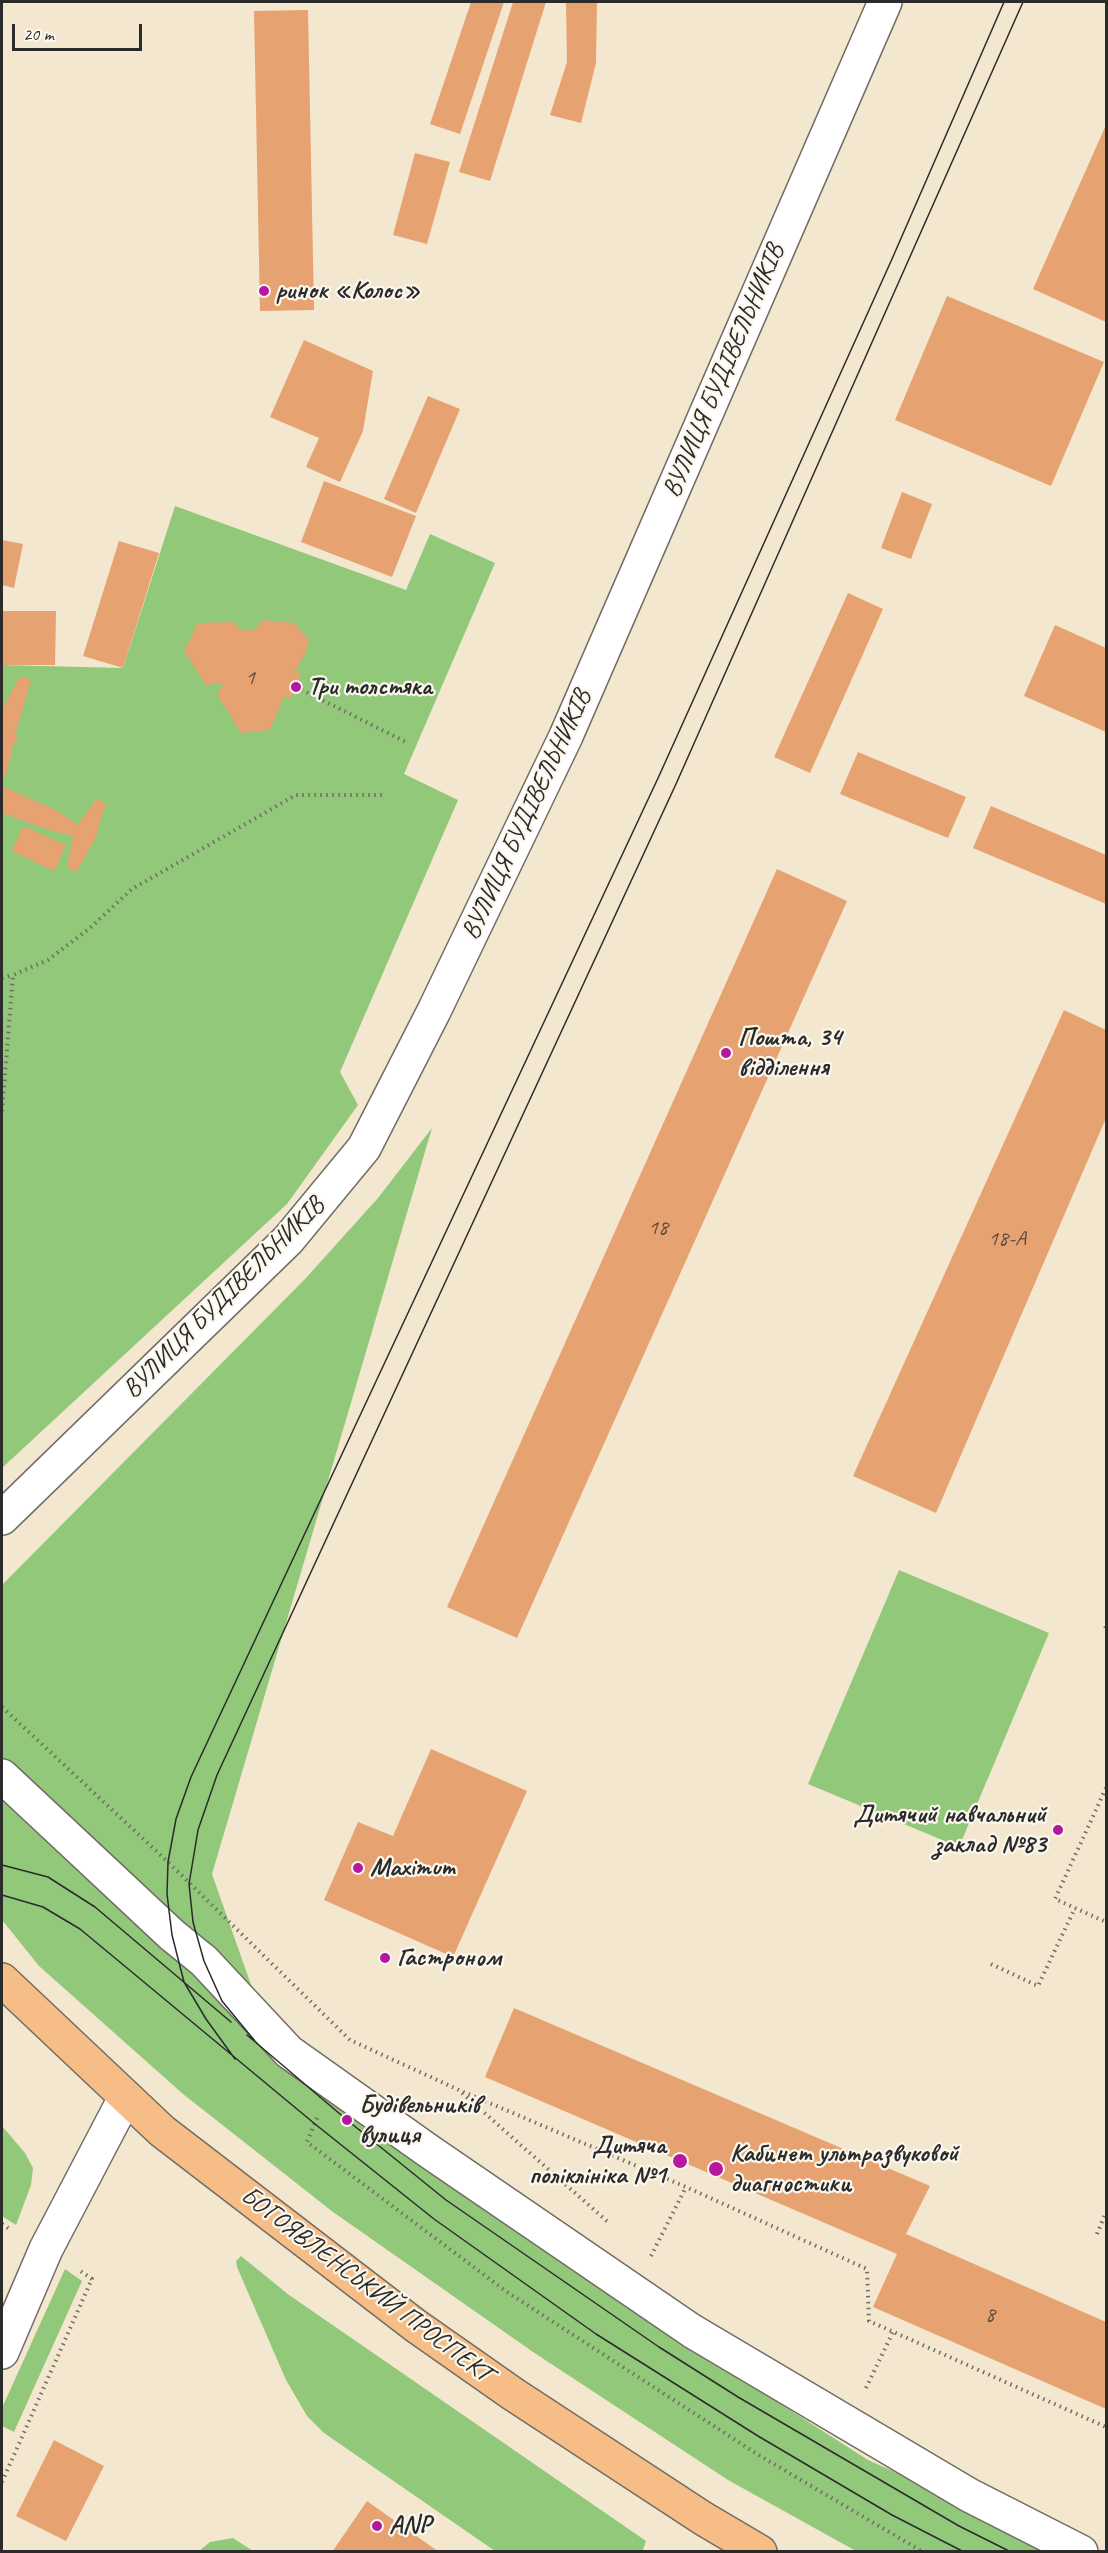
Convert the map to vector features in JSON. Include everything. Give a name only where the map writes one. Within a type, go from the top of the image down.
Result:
[{"type":"main road","name":"БОГОЯВЛЕНСЬКИЙ ПРОСПЕКТ","points":[[2,1980],[125,2098],[216,2173],[416,2326],[513,2394],[704,2519],[760,2552]]},
{"type":"main road","points":[[704,2519],[709,2552]]},
{"type":"street","name":"ВУЛИЦЯ БУДІВЕЛЬНИКІВ","points":[[2,1518],[288,1240],[364,1148],[434,1011],[566,736],[885,2]]},
{"type":"street","points":[[2,1776],[172,1935],[204,1961],[289,2052],[332,2083],[692,2331],[969,2495],[1081,2552]]},
{"type":"street","points":[[2,2352],[46,2249],[125,2098]]},
{"type":"path","points":[[296,687],[408,742]]},
{"type":"path","points":[[2,978],[48,960],[90,928],[132,889],[296,795],[382,795]]},
{"type":"path","points":[[2,1111],[13,975]]},
{"type":"path","points":[[2,1707],[168,1862],[350,2040],[867,2269],[869,2321],[1107,2427]]},
{"type":"path","points":[[1107,1788],[1055,1899],[1107,1922]]},
{"type":"path","points":[[991,1964],[1038,1986],[1075,1908]]},
{"type":"path","points":[[350,2040],[306,2142],[489,2279],[564,2330],[757,2454],[923,2552]]},
{"type":"path","points":[[459,2090],[615,2228]]},
{"type":"path","points":[[641,2251],[649,2259],[686,2187]]},
{"type":"path","points":[[1097,2234],[1107,2212]]},
{"type":"path","points":[[866,2390],[893,2332]]},
{"type":"green space","points":[[175,506],[406,590],[430,534],[495,563],[404,774],[458,800],[340,1072],[358,1105],[287,1204],[2,1468],[2,665],[123,668]]},
{"type":"green space","points":[[432,1128],[212,1874],[274,2050],[570,2269],[868,2460],[1072,2551],[856,2551],[728,2480],[533,2352],[333,2212],[183,2094],[39,1966],[2,1920],[2,1585],[305,1279],[378,1198]]},
{"type":"green space","points":[[899,1570],[1049,1633],[959,1847],[808,1784]]},
{"type":"green space","points":[[2,2126],[25,2153],[33,2168],[31,2185],[16,2225],[2,2216]]},
{"type":"green space","points":[[241,2256],[289,2295],[646,2541],[643,2550],[495,2551],[324,2433],[307,2416],[286,2380],[237,2267],[236,2261]]},
{"type":"green space","points":[[65,2269],[82,2281],[14,2432],[2,2426],[2,2408]]},
{"type":"green space","points":[[233,2538],[253,2551],[199,2551],[210,2542]]},
{"type":"building","points":[[471,2],[504,2],[460,134],[430,124]]},
{"type":"building","points":[[513,2],[546,2],[490,181],[459,172]]},
{"type":"building","points":[[566,2],[597,2],[596,63],[581,123],[550,115],[567,62]]},
{"type":"building","points":[[308,10],[314,310],[260,311],[254,11]]},
{"type":"building","points":[[1106,125],[1106,322],[1033,289]]},
{"type":"building","points":[[415,153],[450,162],[427,244],[393,235]]},
{"type":"building","points":[[947,296],[1104,362],[1051,486],[895,420]]},
{"type":"building","points":[[304,340],[373,371],[363,431],[340,482],[306,467],[319,438],[270,417]]},
{"type":"building","points":[[428,396],[460,409],[416,513],[384,499]]},
{"type":"building","points":[[324,481],[416,516],[392,577],[301,542]]},
{"type":"building","points":[[902,492],[932,504],[911,559],[881,548]]},
{"type":"building","points":[[2,540],[23,544],[14,588],[2,585]]},
{"type":"building","points":[[119,541],[159,553],[123,668],[83,656]]},
{"type":"building","points":[[848,593],[883,609],[810,773],[774,757]]},
{"type":"building","points":[[2,611],[56,611],[55,665],[2,665]]},
{"type":"building","points":[[263,620],[294,623],[309,640],[306,652],[295,672],[301,674],[296,687],[290,699],[284,696],[270,730],[241,733],[217,694],[224,683],[206,685],[184,651],[198,623],[233,622],[243,631],[255,629]]},
{"type":"building","points":[[1055,625],[1106,648],[1106,732],[1024,696]]},
{"type":"building","points":[[20,676],[31,680],[15,736],[18,739],[13,745],[2,784],[2,710]]},
{"type":"building","points":[[858,752],[966,797],[948,838],[840,794]]},
{"type":"building","points":[[2,786],[57,811],[78,825],[96,799],[106,803],[95,839],[76,872],[67,868],[73,836],[2,813]]},
{"type":"building","points":[[991,806],[1106,855],[1106,904],[973,848]]},
{"type":"building","points":[[23,826],[66,845],[54,871],[12,851]]},
{"type":"building","points":[[777,869],[847,901],[517,1638],[447,1607]]},
{"type":"building","points":[[1064,1010],[1106,1030],[1106,1118],[936,1513],[853,1476]]},
{"type":"building","points":[[431,1749],[527,1791],[453,1957],[324,1900],[358,1822],[393,1836]]},
{"type":"building","points":[[514,2008],[930,2186],[906,2234],[1106,2322],[1106,2409],[873,2307],[897,2254],[485,2077]]},
{"type":"building","points":[[54,2440],[104,2466],[66,2541],[16,2516]]},
{"type":"building","name":"ANP","points":[[367,2501],[439,2552],[332,2552]]},
{"type":"tram line","points":[[235,2059],[206,2019],[184,1982],[172,1935],[167,1894],[168,1862],[176,1819],[191,1777],[659,776],[892,259],[1004,2]]},
{"type":"tram line","points":[[254,2040],[222,2001],[204,1961],[193,1922],[189,1884],[198,1830],[217,1775],[676,784],[1023,2]]},
{"type":"tram line","points":[[2,1865],[48,1877],[95,1907],[231,2022]]},
{"type":"tram line","points":[[2,1895],[43,1907],[80,1929],[315,2124],[434,2219],[596,2334],[758,2436],[892,2515],[964,2552]]},
{"type":"tram line","points":[[247,2035],[446,2200],[659,2347],[738,2397],[959,2526],[1011,2552]]},
{"type":"place","name":"ринок «Колос»","points":[[264,291]]},
{"type":"place","name":"Три толстяка","points":[[296,687]]},
{"type":"place","name":"Пошта, 34 відділення","points":[[726,1053]]},
{"type":"place","name":"Дитячий навчальний заклад №83","points":[[1058,1830]]},
{"type":"place","name":"Maximum","points":[[358,1868]]},
{"type":"place","name":"Гастроном","points":[[385,1958]]},
{"type":"place","name":"Будівельників вулиця","points":[[347,2120]]},
{"type":"place","name":"Дитяча поліклініка №1","points":[[680,2161]]},
{"type":"place","name":"Кабинет ультразвуковой диагностики","points":[[716,2169]]},
{"type":"place","name":"ANP","points":[[377,2526]]}]
